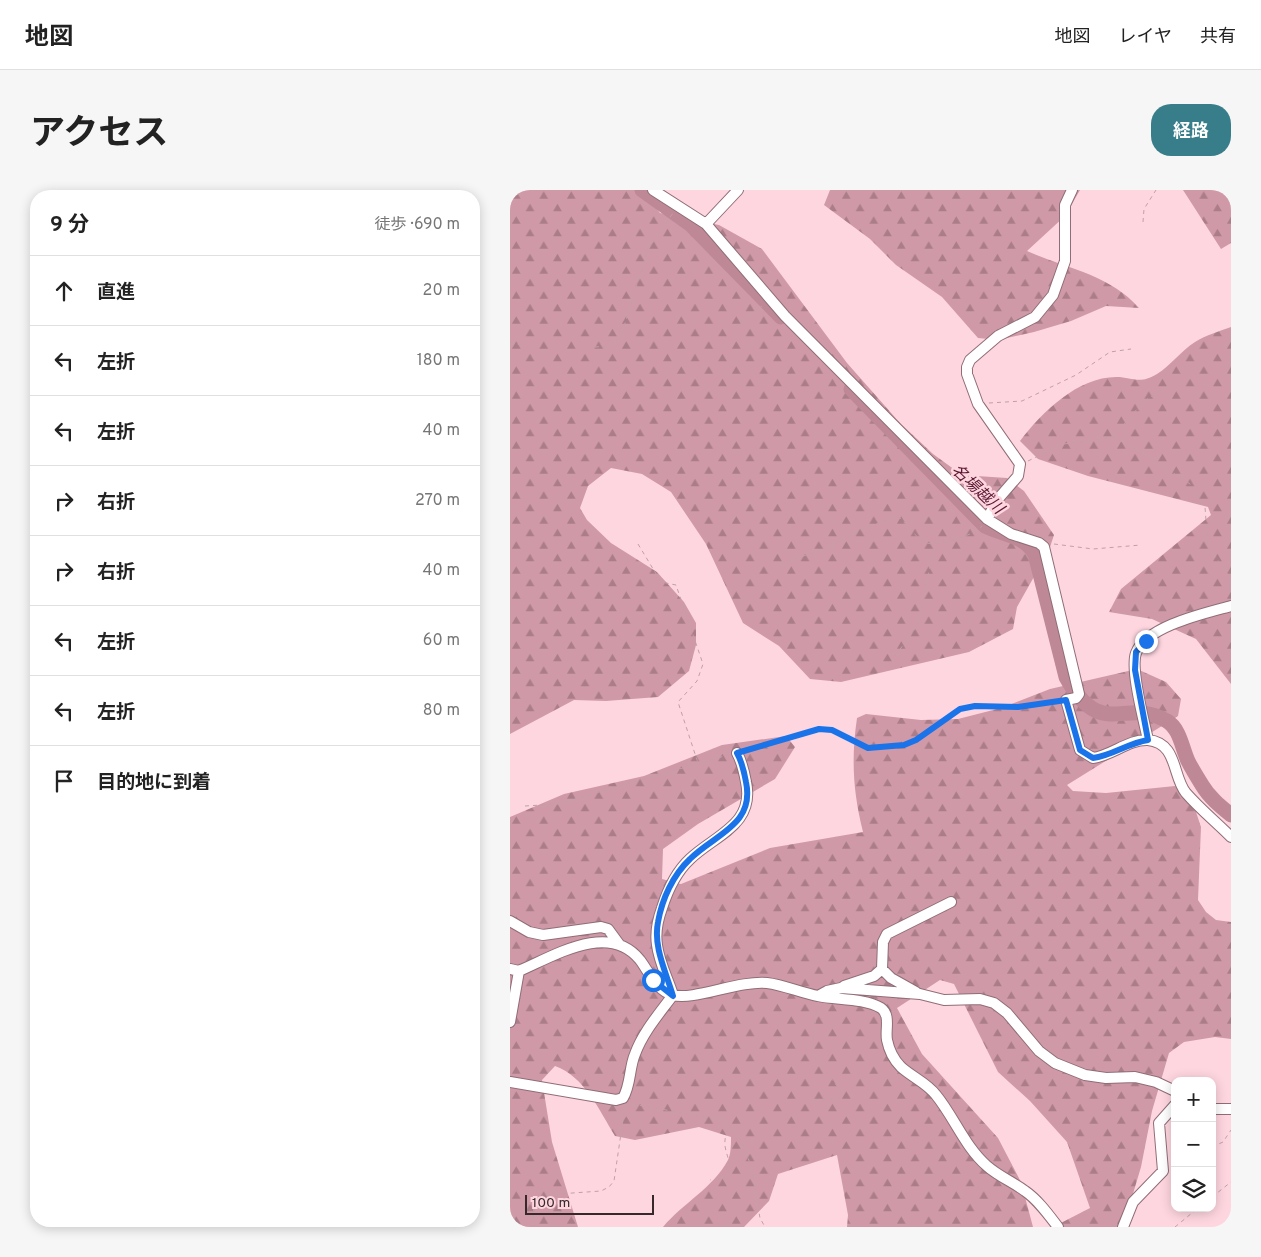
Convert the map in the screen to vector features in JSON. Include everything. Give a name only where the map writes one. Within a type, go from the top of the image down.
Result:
[{"type":"street","points":[[653,190],[706,224],[785,316],[984,523],[1039,543],[1044,547],[1079,694],[1070,699],[1077,743],[1086,755],[1093,758],[1101,757],[1136,742],[1148,740],[1161,744],[1169,753],[1176,766],[1185,792],[1231,837]]},
{"type":"street","points":[[706,224],[738,190]]},
{"type":"street","points":[[984,523],[998,499],[1018,476],[1020,464],[978,404],[967,374],[970,360],[998,336],[1035,317],[1053,295],[1065,261],[1065,205],[1072,190]]},
{"type":"street","points":[[1148,740],[1135,670],[1136,652],[1162,628],[1179,620],[1231,606]]},
{"type":"street","points":[[673,996],[656,944],[657,922],[666,894],[678,873],[691,858],[722,835],[741,816],[747,806],[748,790],[742,762],[737,753]]},
{"type":"street","points":[[920,994],[891,978],[882,969],[882,942],[887,934],[950,902]]},
{"type":"street","points":[[510,921],[529,932],[543,936],[601,927],[608,930],[619,944],[639,959],[653,980],[673,996],[688,996],[748,983],[767,983],[818,996],[868,1004],[882,1009],[887,1015],[887,1040],[891,1052],[901,1067],[926,1084],[936,1095],[987,1166],[1026,1192],[1041,1206],[1058,1227]]},
{"type":"street","points":[[510,1022],[514,970],[578,946],[601,941],[619,944]]},
{"type":"street","points":[[818,996],[827,991],[874,976],[882,969]]},
{"type":"street","points":[[841,988],[920,994],[944,1000],[980,999],[994,1003],[1007,1013],[1039,1051],[1055,1063],[1085,1075],[1106,1078],[1135,1077],[1156,1082],[1171,1089]]},
{"type":"street","points":[[510,1082],[616,1100],[623,1098],[627,1091],[634,1055],[643,1036],[673,996]]},
{"type":"street","points":[[1216,1108],[1231,1110]]},
{"type":"street","points":[[1123,1227],[1133,1202],[1163,1171],[1159,1123],[1171,1110]]},
{"type":"path","points":[[1143,222],[1144,209],[1156,190]]},
{"type":"path","points":[[595,347],[611,346],[622,332],[648,249],[677,206]]},
{"type":"path","points":[[735,327],[762,305]]},
{"type":"path","points":[[510,342],[521,345]]},
{"type":"path","points":[[978,404],[1022,401],[1076,376],[1110,352],[1131,349]]},
{"type":"path","points":[[1112,437],[1144,401],[1168,386]]},
{"type":"path","points":[[1020,464],[1064,444],[1112,437],[1143,453],[1190,484],[1205,507],[1208,546],[1228,574],[1231,606]]},
{"type":"path","points":[[780,564],[827,548],[863,528],[898,516],[925,543],[934,545],[974,533],[984,523]]},
{"type":"path","points":[[638,544],[661,582],[676,585],[703,664],[697,681],[678,702],[699,764]]},
{"type":"path","points":[[1044,547],[1054,544],[1093,549],[1141,545]]},
{"type":"path","points":[[894,656],[918,625],[934,545]]},
{"type":"path","points":[[525,806],[558,804],[819,729],[832,730],[868,748],[904,745],[916,740],[960,709],[975,706],[1018,707],[1070,699]]},
{"type":"path","points":[[814,1100],[840,1098],[843,1094],[812,1053],[818,996]]},
{"type":"path","points":[[623,1098],[630,1103],[722,1120],[737,1131],[745,1146],[760,1218],[765,1227]]},
{"type":"path","points":[[534,1227],[534,1202],[544,1195],[601,1191],[609,1187],[614,1181],[626,1108],[623,1098]]},
{"type":"path","points":[[710,1180],[725,1178],[729,1172],[731,1164],[724,1145],[727,1125]]},
{"type":"path","points":[[1216,1145],[1223,1142],[1231,1130]]},
{"type":"path","points":[[1216,1194],[1231,1182]]},
{"type":"path","points":[[1175,1227],[1193,1212]]},
{"type":"green space","points":[[510,190],[641,190],[660,213],[719,225],[762,249],[847,363],[900,423],[933,454],[962,475],[1007,478],[1024,491],[1054,535],[1049,550],[1017,607],[1013,629],[969,652],[841,682],[810,679],[779,646],[743,623],[706,544],[671,492],[642,474],[611,468],[588,486],[580,508],[587,520],[611,543],[657,572],[684,602],[696,623],[696,645],[689,671],[658,697],[606,701],[574,700],[510,734]]},
{"type":"green space","points":[[830,190],[1080,190],[1065,216],[1027,251],[1101,280],[1114,287],[1139,308],[1106,306],[1071,321],[1034,332],[998,340],[978,338],[942,297],[896,265],[870,239],[824,205]]},
{"type":"green space","points":[[1183,190],[1231,190],[1231,243],[1221,249]]},
{"type":"green space","points":[[1231,327],[1231,684],[1196,639],[1152,619],[1109,612],[1121,589],[1211,515],[1208,507],[1088,476],[1038,459],[1020,441],[1050,408],[1075,390],[1088,383],[1102,379],[1116,377],[1141,380],[1151,377],[1195,342]]},
{"type":"green space","points":[[1137,669],[1166,682],[1181,699],[1178,716],[1067,785],[1073,791],[1106,793],[1175,786],[1192,800],[1201,827],[1198,900],[1206,912],[1216,920],[1231,922],[1231,1039],[1215,1037],[1184,1042],[1169,1053],[1152,1111],[1141,1167],[1123,1227],[1053,1227],[1090,1208],[1067,1142],[1030,1101],[998,1072],[954,984],[940,980],[897,1008],[922,1054],[998,1138],[1021,1182],[1033,1227],[847,1227],[848,1215],[837,1155],[778,1174],[769,1201],[744,1227],[663,1227],[722,1170],[729,1158],[731,1137],[699,1127],[635,1140],[615,1136],[597,1105],[583,1086],[566,1071],[555,1066],[542,1080],[552,1142],[578,1227],[510,1227],[510,817],[564,794],[644,776],[722,745],[786,736],[795,747],[775,779],[698,824],[663,849],[662,879],[681,884],[770,848],[863,832],[854,775],[857,718],[866,714],[921,720],[958,719],[1001,708],[1050,689]]},
{"type":"waterway","name":"名場越川","points":[[642,190],[691,225],[781,317]]},
{"type":"waterway","name":"名場越川","points":[[851,389],[985,526],[1019,539],[1035,554],[1066,677],[1079,697],[1091,708],[1102,713],[1152,715],[1171,724],[1178,734],[1188,761],[1205,789],[1231,815]]},
{"type":"route","points":[[653,980],[673,996],[656,944],[657,922],[666,894],[678,873],[691,858],[722,835],[741,816],[747,806],[748,790],[742,762],[737,753],[819,729],[832,730],[858,745],[868,748],[904,745],[916,740],[960,709],[975,706],[1018,707],[1066,700],[1080,750],[1093,758],[1101,757],[1136,742],[1148,740],[1135,670],[1136,652],[1146,641]]}]
